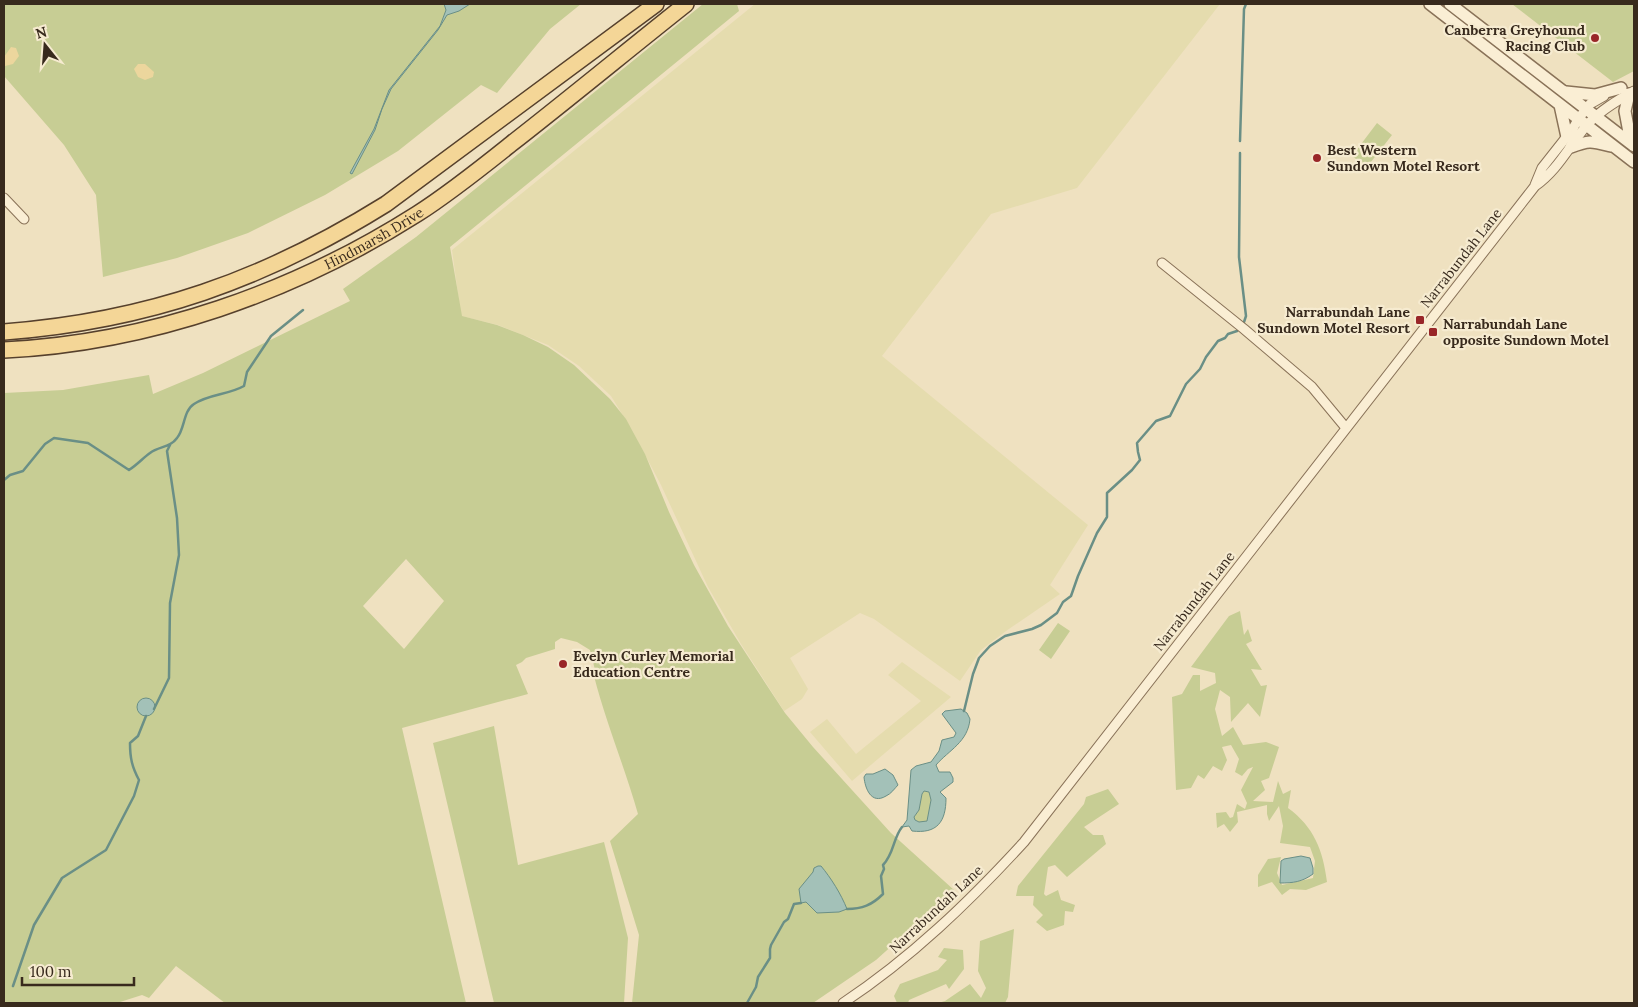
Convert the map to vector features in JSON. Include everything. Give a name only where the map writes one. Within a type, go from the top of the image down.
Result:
[{"type":"main road","name":"Hindmarsh Drive","points":[[4,332],[67,326],[138,312],[228,285],[292,258],[354,225],[386,204],[656,4]]},
{"type":"main road","name":"Hindmarsh Drive","points":[[4,350],[69,344],[165,325],[268,291],[339,259],[418,214],[463,182],[686,4]]},
{"type":"street","points":[[1430,4],[1634,162]]},
{"type":"street","points":[[1450,4],[1561,91],[1633,144]]},
{"type":"street","points":[[1561,91],[1595,95],[1630,89],[1625,111],[1633,144]]},
{"type":"street","name":"Narrabundah Lane","points":[[843,1003],[934,933],[979,890],[1024,842],[1535,186],[1548,177],[1583,122],[1586,109],[1594,101],[1630,89]]},
{"type":"street","name":"Narrabundah Lane","points":[[1583,122],[1596,116],[1630,89]]},
{"type":"street","points":[[1560,105],[1569,142],[1592,141],[1615,147]]},
{"type":"street","points":[[4,198],[24,219]]},
{"type":"street","points":[[1162,263],[1312,387],[1346,428]]},
{"type":"shaded area","points":[[755,4],[1220,4],[1077,188],[991,214],[882,356],[1088,525],[1050,585],[1060,594],[981,650],[960,681],[874,619],[860,613],[790,658],[808,689],[802,699],[784,711],[741,644],[708,587],[661,485],[633,432],[611,396],[579,366],[548,345],[498,325],[461,316],[452,250]]},
{"type":"shaded area","points":[[902,662],[951,697],[852,781],[810,732],[827,719],[856,754],[921,701],[888,675]]},
{"type":"green space","points":[[4,4],[581,4],[550,29],[497,93],[481,85],[398,151],[325,195],[248,233],[177,258],[103,277],[96,195],[64,145],[4,76]]},
{"type":"green space","points":[[703,4],[737,4],[739,11],[450,247],[462,316],[497,325],[548,347],[574,365],[610,399],[626,419],[645,454],[694,565],[728,626],[785,713],[813,747],[891,833],[954,890],[876,960],[813,1003],[632,1003],[639,935],[610,841],[638,814],[599,694],[590,650],[577,642],[561,638],[555,642],[555,649],[526,658],[516,665],[528,694],[402,728],[466,1003],[225,1003],[176,966],[149,998],[142,995],[117,1003],[4,1003],[4,393],[63,390],[149,375],[153,394],[203,373],[350,301],[343,289],[416,237]],"holes":[[[406,559],[444,601],[404,649],[363,606]]]},
{"type":"green space","name":"Canberra Greyhound Racing Club","points":[[1512,4],[1634,4],[1634,71],[1613,82]]},
{"type":"green space","points":[[1377,123],[1392,135],[1367,167],[1352,156]]},
{"type":"green space","points":[[1240,611],[1244,635],[1248,629],[1252,641],[1246,644],[1262,670],[1251,669],[1261,686],[1267,685],[1260,717],[1248,703],[1231,722],[1230,697],[1220,690],[1215,709],[1222,736],[1233,727],[1243,745],[1266,742],[1279,747],[1269,778],[1261,781],[1265,790],[1253,801],[1273,802],[1278,781],[1283,794],[1291,790],[1288,808],[1305,823],[1316,840],[1323,860],[1327,882],[1306,890],[1290,889],[1282,895],[1272,882],[1258,887],[1258,875],[1268,859],[1281,857],[1277,873],[1282,885],[1313,878],[1315,861],[1310,847],[1280,843],[1283,826],[1279,806],[1269,821],[1267,805],[1237,812],[1238,822],[1230,832],[1224,824],[1217,828],[1216,813],[1226,812],[1230,818],[1233,817],[1237,804],[1245,809],[1247,803],[1241,790],[1253,767],[1248,769],[1242,776],[1235,772],[1239,759],[1231,745],[1222,747],[1227,760],[1222,771],[1213,766],[1204,779],[1198,775],[1191,788],[1176,790],[1172,697],[1182,694],[1193,675],[1200,675],[1200,691],[1216,683],[1215,673],[1191,667],[1229,616]]},
{"type":"green space","points":[[1058,623],[1070,631],[1051,659],[1039,650]]},
{"type":"green space","points":[[494,726],[518,865],[604,842],[628,938],[624,1003],[494,1003],[433,743]]},
{"type":"green space","points":[[1108,789],[1119,804],[1084,827],[1093,835],[1103,835],[1106,844],[1067,877],[1055,865],[1048,867],[1044,894],[1046,896],[1058,890],[1061,900],[1075,905],[1073,912],[1065,911],[1064,925],[1047,931],[1036,922],[1043,915],[1033,905],[1034,896],[1016,896],[1018,886],[1084,804],[1086,797]]},
{"type":"green space","points":[[924,791],[929,792],[931,800],[927,822],[919,822],[914,817],[919,810]]},
{"type":"green space","points":[[1014,929],[1008,997],[1005,1003],[938,1003],[945,1001],[970,984],[981,998],[986,988],[978,971],[980,941]]},
{"type":"green space","points":[[944,948],[963,950],[964,969],[949,989],[946,984],[909,1000],[908,1003],[897,1003],[894,996],[900,984],[938,970],[947,960],[938,957]]},
{"type":"sand","points":[[11,47],[16,48],[19,56],[13,64],[5,66],[4,57]]},
{"type":"sand","points":[[138,64],[145,64],[154,72],[153,77],[145,80],[138,77],[134,69]]},
{"type":"water","points":[[444,4],[470,4],[459,11],[447,15],[438,30],[391,89],[375,130],[352,174],[350,173],[374,129],[389,90],[440,26],[446,10]]},
{"type":"water","points":[[142,698],[150,698],[155,703],[153,714],[142,716],[137,711],[137,703]]},
{"type":"water","points":[[961,709],[967,713],[970,719],[966,734],[962,740],[936,765],[939,772],[950,772],[953,782],[940,792],[946,798],[946,806],[942,820],[938,825],[928,830],[912,831],[909,826],[902,827],[907,820],[911,770],[916,766],[931,762],[939,751],[942,740],[954,737],[956,733],[942,714],[945,711]],"holes":[[[924,791],[929,792],[931,800],[927,821],[919,822],[914,817],[919,810],[922,794]]]},
{"type":"water","points":[[885,769],[893,775],[898,785],[888,795],[881,798],[873,797],[867,790],[864,777],[866,774],[873,774]]},
{"type":"water","points":[[1301,856],[1310,858],[1313,874],[1305,879],[1280,883],[1281,861]]},
{"type":"water","points":[[821,866],[832,881],[847,909],[839,912],[817,913],[806,902],[801,903],[799,889],[813,872],[814,868]]},
{"type":"waterway","points":[[1240,141],[1244,9],[1246,4]]},
{"type":"waterway","points":[[1240,153],[1239,257],[1246,316],[1244,322]]},
{"type":"waterway","points":[[4,480],[10,475],[23,471],[45,444],[54,438],[88,443],[129,470],[153,451],[174,441],[180,434],[190,407],[194,404],[206,398],[244,386],[247,372],[271,336],[303,310]]},
{"type":"waterway","points":[[964,711],[979,658],[990,646],[1005,636],[1041,625],[1057,613],[1063,602],[1071,596],[1097,533],[1107,517],[1107,493],[1140,460],[1137,443],[1156,421],[1170,416],[1186,384],[1200,369],[1218,341],[1225,338],[1228,334],[1237,331]]},
{"type":"waterway","points":[[154,709],[169,678],[170,603],[179,555],[177,518],[167,451],[170,445]]},
{"type":"waterway","points":[[13,986],[34,925],[62,878],[106,850],[134,796],[139,780],[132,762],[130,743],[138,736],[146,716]]},
{"type":"waterway","points":[[847,909],[866,906],[883,894],[881,876],[884,869],[883,865],[887,861],[902,827]]},
{"type":"waterway","points":[[747,1003],[756,987],[758,977],[770,958],[771,945],[784,922],[788,919],[794,904],[801,903]]},
{"type":"place","name":"Canberra Greyhound Racing Club","points":[[1595,38]]},
{"type":"place","name":"Best Western Sundown Motel Resort","points":[[1317,158]]},
{"type":"place","name":"Narrabundah Lane Sundown Motel Resort","points":[[1420,320]]},
{"type":"place","name":"Narrabundah Lane opposite Sundown Motel","points":[[1433,332]]},
{"type":"place","name":"Evelyn Curley Memorial Education Centre","points":[[563,664]]}]
